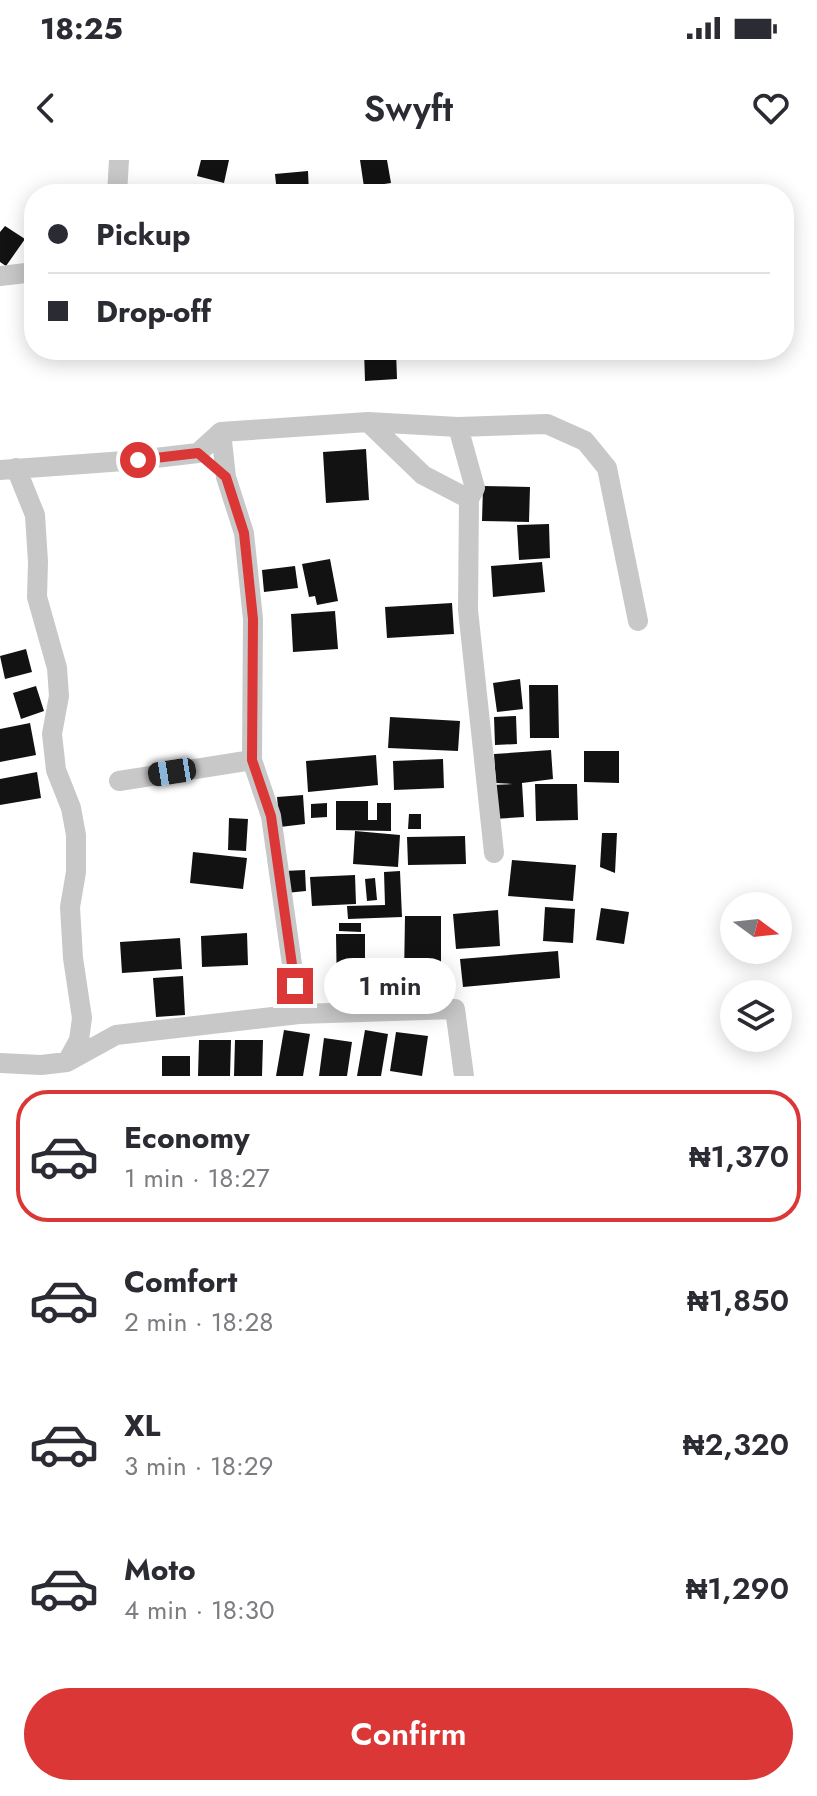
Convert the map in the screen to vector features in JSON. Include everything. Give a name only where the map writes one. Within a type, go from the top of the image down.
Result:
[{"type":"street","points":[[118,184],[119,160]]},
{"type":"street","points":[[0,276],[24,273]]},
{"type":"street","points":[[368,422],[423,475],[469,499]]},
{"type":"street","points":[[67,1062],[79,1040],[82,1018],[73,958],[70,907],[76,872],[76,835],[71,808],[56,770],[52,734],[59,696],[57,668],[37,597],[35,515],[8,469],[198,453],[221,432],[368,422],[458,427],[547,424],[585,441],[607,468],[638,621]]},
{"type":"street","points":[[458,427],[475,488],[469,499],[468,610],[494,853]]},
{"type":"street","points":[[221,432],[226,477],[244,533],[253,619],[252,760],[271,816],[299,1014]]},
{"type":"street","points":[[198,453],[226,477]]},
{"type":"street","points":[[119,781],[252,760]]},
{"type":"street","points":[[0,1063],[41,1065],[67,1062],[116,1035],[299,1014],[455,1009],[464,1076]]},
{"type":"building","points":[[201,160],[229,160],[224,183],[197,176]]},
{"type":"building","points":[[360,160],[387,160],[391,183],[364,184]]},
{"type":"building","points":[[308,171],[309,184],[276,184],[275,174]]},
{"type":"building","points":[[5,226],[24,238],[6,266],[0,262],[0,232]]},
{"type":"building","points":[[364,360],[396,360],[397,379],[365,381]]},
{"type":"building","points":[[366,449],[369,500],[326,503],[323,452]]},
{"type":"building","points":[[483,486],[530,487],[529,522],[482,521]]},
{"type":"building","points":[[549,524],[550,558],[519,560],[517,525]]},
{"type":"building","points":[[330,559],[338,601],[317,605],[315,596],[309,597],[302,564]]},
{"type":"building","points":[[542,562],[545,592],[493,597],[491,566]]},
{"type":"building","points":[[295,566],[298,588],[264,592],[262,570]]},
{"type":"building","points":[[452,603],[454,634],[387,638],[385,607]]},
{"type":"building","points":[[335,611],[338,649],[293,652],[291,614]]},
{"type":"building","points":[[26,649],[32,672],[5,679],[0,656]]},
{"type":"building","points":[[520,679],[523,709],[497,712],[493,683]]},
{"type":"building","points":[[529,685],[558,685],[559,738],[530,738]]},
{"type":"building","points":[[36,686],[44,711],[21,719],[13,693]]},
{"type":"building","points":[[516,716],[517,744],[495,745],[494,717]]},
{"type":"building","points":[[390,717],[460,721],[458,751],[388,748]]},
{"type":"building","points":[[30,723],[36,755],[0,762],[0,729]]},
{"type":"building","points":[[551,750],[553,779],[522,783],[524,817],[493,819],[491,785],[513,784],[496,783],[494,754]]},
{"type":"building","points":[[584,751],[619,751],[619,783],[584,782]]},
{"type":"building","points":[[376,755],[378,785],[308,792],[306,761]]},
{"type":"building","points":[[443,759],[444,788],[394,790],[393,761]]},
{"type":"building","points":[[37,772],[41,798],[0,805],[0,779]]},
{"type":"building","points":[[535,784],[577,784],[578,820],[536,821]]},
{"type":"building","points":[[303,795],[305,824],[280,827],[277,797]]},
{"type":"building","points":[[336,801],[368,801],[368,820],[377,820],[377,803],[391,803],[391,831],[336,830]]},
{"type":"building","points":[[327,803],[327,817],[311,818],[311,804]]},
{"type":"building","points":[[409,814],[421,814],[421,829],[408,829]]},
{"type":"building","points":[[229,818],[248,819],[246,851],[228,850]]},
{"type":"building","points":[[355,831],[400,835],[398,867],[353,864]]},
{"type":"building","points":[[602,833],[617,833],[615,873],[600,867]]},
{"type":"building","points":[[465,836],[466,864],[408,865],[407,837]]},
{"type":"building","points":[[193,852],[247,858],[243,889],[190,883]]},
{"type":"building","points":[[512,860],[576,865],[573,901],[508,896]]},
{"type":"building","points":[[305,870],[306,891],[286,893],[284,871]]},
{"type":"building","points":[[400,871],[402,917],[348,919],[347,906],[385,905],[384,872]]},
{"type":"building","points":[[355,875],[356,904],[312,906],[310,877]]},
{"type":"building","points":[[375,878],[377,900],[367,901],[365,879]]},
{"type":"building","points":[[545,907],[575,909],[573,943],[543,941]]},
{"type":"building","points":[[601,908],[629,912],[624,944],[596,940]]},
{"type":"building","points":[[498,910],[500,946],[456,949],[453,914]]},
{"type":"building","points":[[405,916],[441,916],[441,977],[404,977]]},
{"type":"building","points":[[339,923],[361,923],[361,932],[339,931]]},
{"type":"building","points":[[247,933],[248,965],[202,967],[201,936]]},
{"type":"building","points":[[336,934],[365,934],[365,994],[337,994]]},
{"type":"building","points":[[180,938],[182,969],[122,973],[120,942]]},
{"type":"building","points":[[558,951],[560,978],[463,987],[460,959]]},
{"type":"building","points":[[183,976],[185,1015],[156,1017],[153,978]]},
{"type":"building","points":[[284,1030],[310,1034],[303,1076],[276,1076]]},
{"type":"building","points":[[365,1030],[388,1034],[381,1076],[357,1076]]},
{"type":"building","points":[[396,1032],[428,1036],[422,1076],[390,1071]]},
{"type":"building","points":[[324,1038],[352,1042],[347,1076],[319,1076]]},
{"type":"building","points":[[199,1040],[231,1040],[230,1076],[198,1076]]},
{"type":"building","points":[[235,1040],[263,1040],[262,1076],[234,1076]]},
{"type":"building","points":[[162,1056],[190,1056],[190,1076],[162,1076]]},
{"type":"route","points":[[138,460],[198,453],[226,477],[244,533],[253,619],[252,760],[271,816],[295,986]]}]
